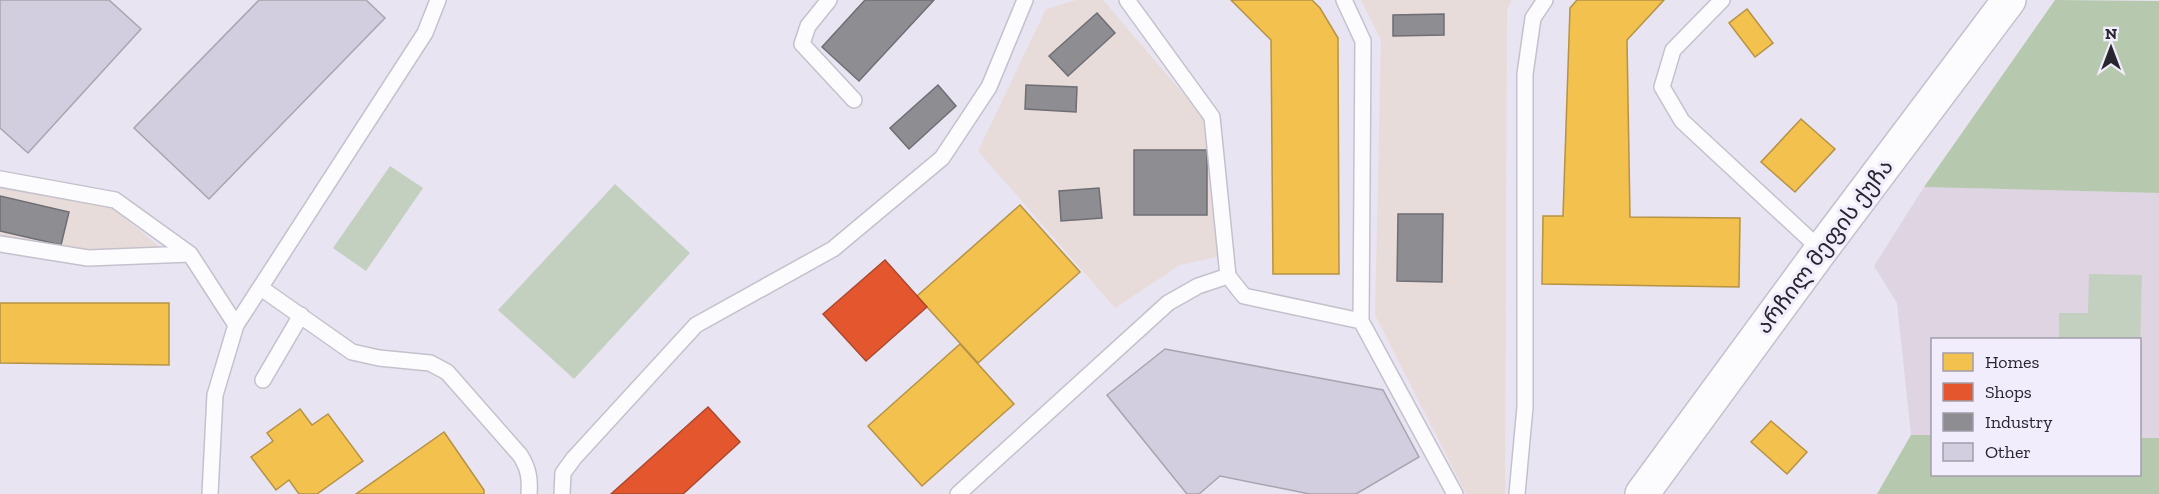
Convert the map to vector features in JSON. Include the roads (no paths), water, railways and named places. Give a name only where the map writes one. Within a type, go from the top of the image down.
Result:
[{"type":"street","name":"არჩილ მეფის ქუჩა","points":[[1642,494],[1821,250],[2009,0]]},
{"type":"lane","points":[[210,494],[215,395],[236,325],[425,33],[438,0]]},
{"type":"lane","points":[[830,0],[808,26],[802,44],[854,100]]},
{"type":"lane","points":[[562,494],[563,473],[574,458],[696,325],[833,249],[942,158],[988,87],[1025,0]]},
{"type":"lane","points":[[1127,0],[1212,117],[1228,276],[1244,296],[1361,321]]},
{"type":"lane","points":[[1344,0],[1363,41],[1361,321],[1455,494]]},
{"type":"lane","points":[[1517,494],[1525,407],[1525,74],[1533,18],[1545,0]]},
{"type":"lane","points":[[1722,0],[1673,50],[1662,87],[1682,121],[1821,250]]},
{"type":"lane","points":[[0,179],[115,200],[190,254],[236,325]]},
{"type":"lane","points":[[0,244],[88,258],[190,254]]},
{"type":"lane","points":[[958,494],[1168,303],[1198,286],[1228,276]]},
{"type":"lane","points":[[261,288],[352,352],[379,358],[430,363],[447,372],[520,455],[527,466],[530,479],[529,494]]},
{"type":"lane","points":[[263,380],[301,315]]}]
